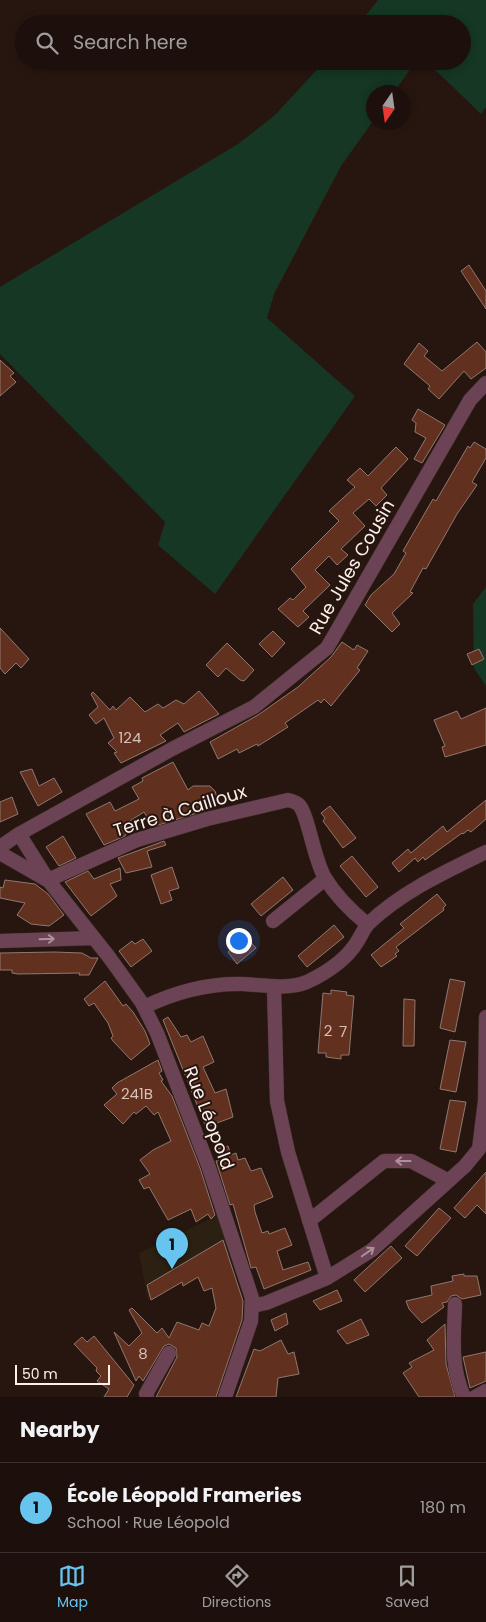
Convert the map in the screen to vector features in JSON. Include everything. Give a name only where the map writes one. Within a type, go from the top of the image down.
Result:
[{"type":"street","name":"Rue Jules Cousin","points":[[0,847],[19,834],[172,749],[254,708],[327,648],[470,400],[486,383]]},
{"type":"street","name":"Terre à Cailloux","points":[[48,880],[137,840],[187,825],[285,801],[298,804],[303,811],[317,863],[325,879]]},
{"type":"street","name":"Rue Léopold","points":[[19,834],[48,880],[94,938],[144,1007],[157,1033],[208,1165],[249,1286],[252,1306],[250,1325],[225,1397]]},
{"type":"street","points":[[144,1007],[167,996],[209,986],[242,984],[274,987],[304,983],[340,962],[357,943],[367,924],[407,893],[486,852]]},
{"type":"street","name":"Rue Léopold","points":[[0,853],[48,880]]},
{"type":"street","points":[[273,921],[325,879],[345,904],[367,924]]},
{"type":"street","points":[[0,941],[94,938]]},
{"type":"street","points":[[274,987],[276,1101],[288,1152],[327,1278]]},
{"type":"street","points":[[252,1306],[266,1303],[327,1278],[372,1250],[447,1180],[465,1166],[479,1149],[485,1101],[486,1017]]},
{"type":"street","points":[[309,1221],[384,1161],[411,1161],[447,1180]]},
{"type":"street","points":[[455,1304],[454,1364],[456,1378],[464,1397]]},
{"type":"street","points":[[145,1396],[169,1353]]},
{"type":"street","points":[[475,1397],[486,1391]]},
{"type":"shaded area","points":[[218,1215],[229,1253],[148,1300],[139,1253]]},
{"type":"green space","points":[[378,0],[486,0],[486,107],[481,114],[435,70],[471,70],[471,15],[366,15]]},
{"type":"green space","points":[[317,70],[410,70],[399,85],[366,85],[367,130],[341,166],[274,294],[267,318],[355,396],[215,594],[158,545],[165,522],[0,354],[0,287],[238,144],[275,115]]},
{"type":"green space","points":[[486,587],[486,686],[474,668],[473,604]]},
{"type":"building","points":[[469,265],[486,291],[486,309],[461,271]]},
{"type":"building","points":[[477,342],[486,352],[486,368],[471,379],[464,371],[439,399],[428,389],[430,386],[404,364],[419,343],[428,351],[424,356],[442,371]]},
{"type":"building","points":[[0,360],[14,373],[10,376],[16,382],[0,396]]},
{"type":"building","points":[[418,409],[445,425],[422,463],[414,459],[426,438],[415,432],[416,423],[412,420]]},
{"type":"building","points":[[474,442],[486,449],[486,458],[472,482],[477,485],[457,514],[426,569],[423,568],[410,592],[413,593],[392,613],[400,624],[392,632],[365,605],[371,595],[394,574],[406,553],[403,551],[433,499],[436,501],[468,446],[470,448]]},
{"type":"building","points":[[396,447],[408,459],[381,488],[387,495],[376,506],[369,499],[353,513],[365,526],[341,549],[348,555],[337,565],[329,556],[315,570],[330,585],[303,611],[309,617],[298,627],[278,609],[290,598],[293,600],[306,587],[291,569],[339,521],[329,511],[355,487],[347,480],[360,468],[368,476]]},
{"type":"building","points":[[0,628],[29,659],[21,668],[16,663],[5,674],[0,668]]},
{"type":"building","points":[[273,631],[285,643],[272,657],[259,644]]},
{"type":"building","points":[[342,642],[354,650],[357,645],[368,651],[357,668],[360,670],[331,706],[324,699],[321,703],[318,700],[285,723],[288,727],[258,746],[257,744],[239,753],[237,749],[218,759],[210,742],[258,715],[298,687],[331,657]]},
{"type":"building","points":[[227,643],[254,670],[244,681],[240,680],[226,668],[218,677],[206,665]]},
{"type":"building","points":[[479,649],[484,659],[472,665],[467,654]]},
{"type":"building","points":[[199,691],[219,714],[184,732],[178,723],[160,735],[166,741],[121,763],[114,753],[117,752],[108,743],[114,738],[104,718],[96,724],[89,715],[98,707],[91,694],[93,692],[110,710],[113,706],[116,710],[130,697],[145,712],[158,704],[163,708],[176,700],[184,704]]},
{"type":"building","points":[[486,708],[486,745],[445,757],[442,747],[445,746],[434,720],[457,711],[461,719]]},
{"type":"building","points":[[173,762],[188,790],[193,786],[210,786],[215,791],[219,803],[210,806],[211,809],[155,826],[151,814],[147,817],[144,812],[125,824],[128,830],[125,836],[104,845],[86,814],[110,802],[115,811],[139,799],[132,787],[143,781],[142,778]]},
{"type":"building","points":[[32,769],[39,786],[54,778],[62,792],[38,806],[20,772]]},
{"type":"building","points":[[12,797],[18,814],[0,822],[0,802]]},
{"type":"building","points":[[486,800],[486,819],[471,832],[468,830],[462,833],[425,860],[423,857],[418,862],[415,858],[399,872],[392,863],[408,849],[411,853],[443,826],[447,832]]},
{"type":"building","points":[[330,806],[356,838],[343,848],[323,821],[325,818],[321,813]]},
{"type":"building","points":[[63,836],[76,858],[59,866],[46,847]]},
{"type":"building","points":[[164,841],[166,845],[147,851],[152,867],[126,873],[118,858]]},
{"type":"building","points":[[352,856],[378,887],[366,897],[340,866]]},
{"type":"building","points":[[172,867],[179,888],[169,891],[172,900],[161,904],[151,875]]},
{"type":"building","points":[[120,868],[121,880],[110,884],[117,896],[91,916],[65,882],[88,871],[94,879]]},
{"type":"building","points":[[283,877],[293,890],[261,916],[251,904]]},
{"type":"building","points":[[5,880],[35,884],[48,894],[64,915],[49,926],[31,924],[17,915],[25,903],[0,898],[0,887],[3,888]]},
{"type":"building","points":[[437,894],[446,905],[443,908],[444,910],[396,947],[399,951],[395,954],[397,956],[381,967],[371,955],[404,928],[400,924]]},
{"type":"building","points":[[334,925],[344,937],[307,967],[298,956]]},
{"type":"building","points":[[246,937],[256,948],[237,964],[228,952]]},
{"type":"building","points":[[143,939],[152,951],[131,967],[119,951],[132,941],[135,944]]},
{"type":"building","points":[[0,953],[82,953],[91,958],[98,958],[89,975],[79,975],[80,973],[18,974],[12,973],[12,970],[0,970]]},
{"type":"building","points":[[450,979],[465,982],[455,1032],[440,1028]]},
{"type":"building","points":[[105,981],[123,1006],[126,1004],[133,1012],[145,1031],[150,1044],[131,1060],[111,1038],[113,1036],[108,1023],[94,1003],[89,1006],[84,999]]},
{"type":"building","points":[[331,990],[347,992],[346,995],[354,996],[349,1055],[341,1055],[341,1059],[326,1057],[326,1053],[318,1053],[323,993],[331,994]]},
{"type":"building","points":[[404,999],[415,1000],[414,1046],[403,1046]]},
{"type":"building","points":[[168,1017],[181,1037],[187,1035],[191,1042],[203,1036],[214,1062],[203,1067],[215,1093],[226,1089],[233,1117],[206,1127],[163,1020]]},
{"type":"building","points":[[450,1040],[466,1042],[456,1092],[440,1089]]},
{"type":"building","points":[[158,1060],[162,1071],[159,1073],[163,1080],[161,1081],[172,1096],[200,1168],[215,1215],[211,1219],[208,1214],[196,1222],[191,1209],[168,1220],[149,1187],[144,1189],[139,1180],[150,1174],[140,1160],[153,1150],[171,1141],[158,1112],[154,1115],[146,1106],[136,1114],[134,1112],[123,1124],[104,1105],[117,1094],[112,1088],[117,1083]]},
{"type":"building","points":[[450,1100],[466,1102],[456,1152],[440,1149]]},
{"type":"building","points":[[228,1146],[231,1155],[236,1153],[238,1160],[245,1158],[251,1171],[261,1168],[273,1197],[254,1205],[255,1212],[262,1233],[268,1231],[269,1234],[285,1228],[292,1245],[277,1251],[283,1270],[308,1262],[311,1270],[264,1289],[256,1267],[251,1268],[233,1204],[230,1205],[216,1161],[221,1160],[217,1149]]},
{"type":"building","points":[[486,1172],[486,1214],[477,1205],[465,1218],[454,1208]]},
{"type":"building","points":[[439,1208],[451,1218],[417,1256],[405,1246]]},
{"type":"building","points":[[223,1240],[243,1301],[242,1320],[216,1397],[156,1397],[177,1357],[176,1348],[169,1344],[164,1346],[143,1381],[139,1376],[136,1381],[114,1332],[129,1346],[142,1333],[129,1310],[132,1308],[157,1333],[162,1328],[169,1338],[177,1322],[199,1330],[202,1323],[209,1326],[216,1308],[212,1288],[204,1291],[198,1277],[183,1286],[182,1282],[151,1300],[147,1285]]},
{"type":"building","points":[[391,1246],[402,1258],[365,1292],[354,1280]]},
{"type":"building","points":[[464,1274],[464,1276],[477,1276],[481,1295],[462,1299],[456,1295],[451,1296],[447,1302],[442,1303],[444,1307],[422,1323],[409,1309],[406,1301],[432,1295],[431,1286],[453,1281],[452,1276]]},
{"type":"building","points":[[337,1290],[342,1301],[320,1310],[313,1301]]},
{"type":"building","points":[[286,1313],[288,1324],[275,1331],[271,1320]]},
{"type":"building","points":[[361,1319],[369,1335],[347,1344],[337,1331]]},
{"type":"building","points":[[445,1324],[446,1364],[455,1397],[419,1397],[403,1373],[412,1367],[409,1363],[434,1350],[427,1340]]},
{"type":"building","points":[[94,1336],[134,1385],[127,1397],[104,1397],[109,1389],[97,1381],[101,1376],[96,1371],[97,1368],[74,1344],[82,1337],[87,1342]]},
{"type":"building","points":[[281,1340],[288,1354],[294,1352],[299,1374],[278,1378],[276,1397],[236,1397],[254,1349],[260,1351]]},
{"type":"building","points":[[486,1352],[486,1381],[470,1388],[463,1357]]},
{"type":"place","name":"École Léopold Frameries","points":[[172,1269]]}]
